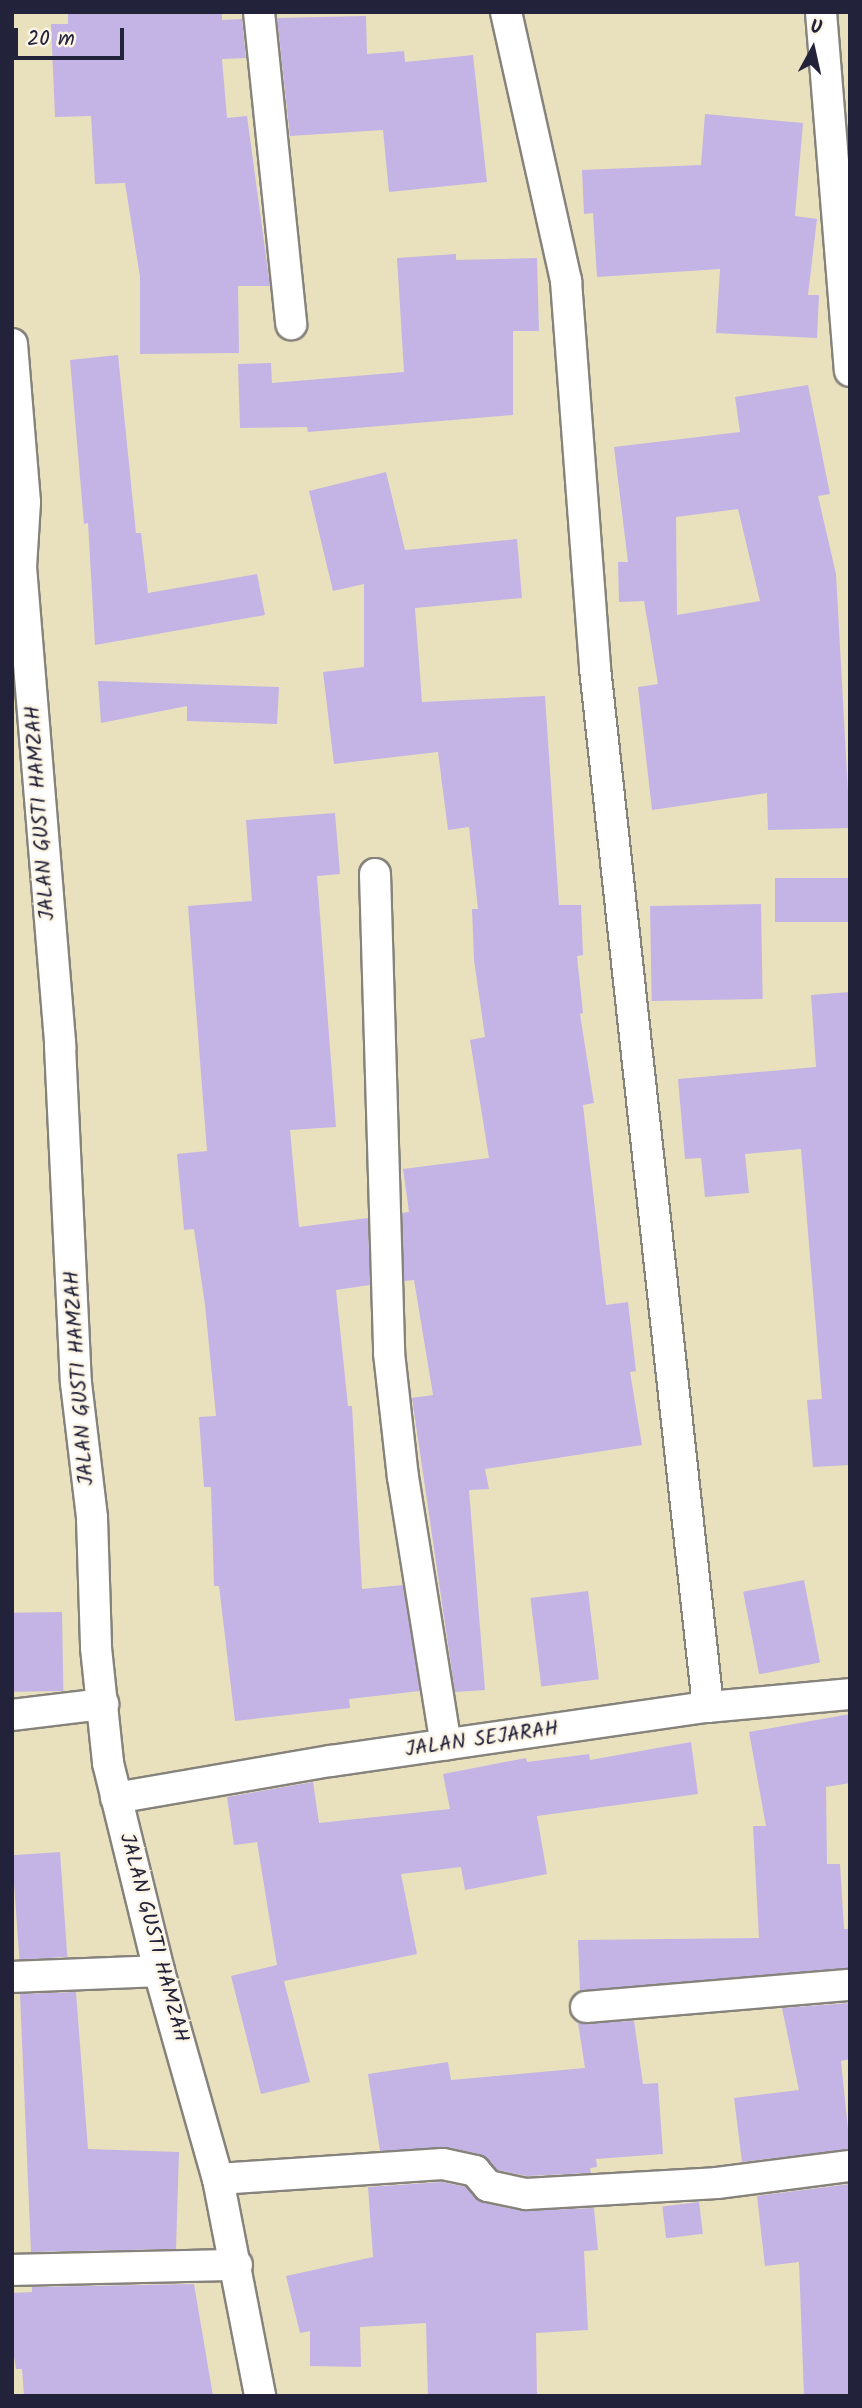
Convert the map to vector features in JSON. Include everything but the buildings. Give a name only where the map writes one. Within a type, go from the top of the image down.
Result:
[{"type":"street","points":[[260,12],[291,324]]},
{"type":"street","points":[[506,12],[566,281],[595,668],[708,1707]]},
{"type":"street","points":[[821,12],[840,124],[850,371]]},
{"type":"street","name":"JALAN GUSTI HAMZAH","points":[[12,344],[15,423],[25,502],[21,567],[60,1046],[76,1383],[92,1518],[96,1648],[116,1798],[159,1971],[218,2179],[237,2265],[260,2396]]},
{"type":"street","points":[[375,874],[389,1353],[403,1477],[446,1745]]},
{"type":"street","name":"JALAN SEJARAH","points":[[116,1798],[446,1745],[708,1707],[850,1694]]},
{"type":"street","points":[[12,1715],[103,1704]]},
{"type":"street","points":[[12,1977],[159,1971]]},
{"type":"street","points":[[586,2007],[850,1985]]},
{"type":"street","points":[[218,2179],[443,2164],[475,2171],[488,2186],[526,2194],[703,2184],[850,2166]]},
{"type":"street","points":[[12,2270],[237,2265]]}]
